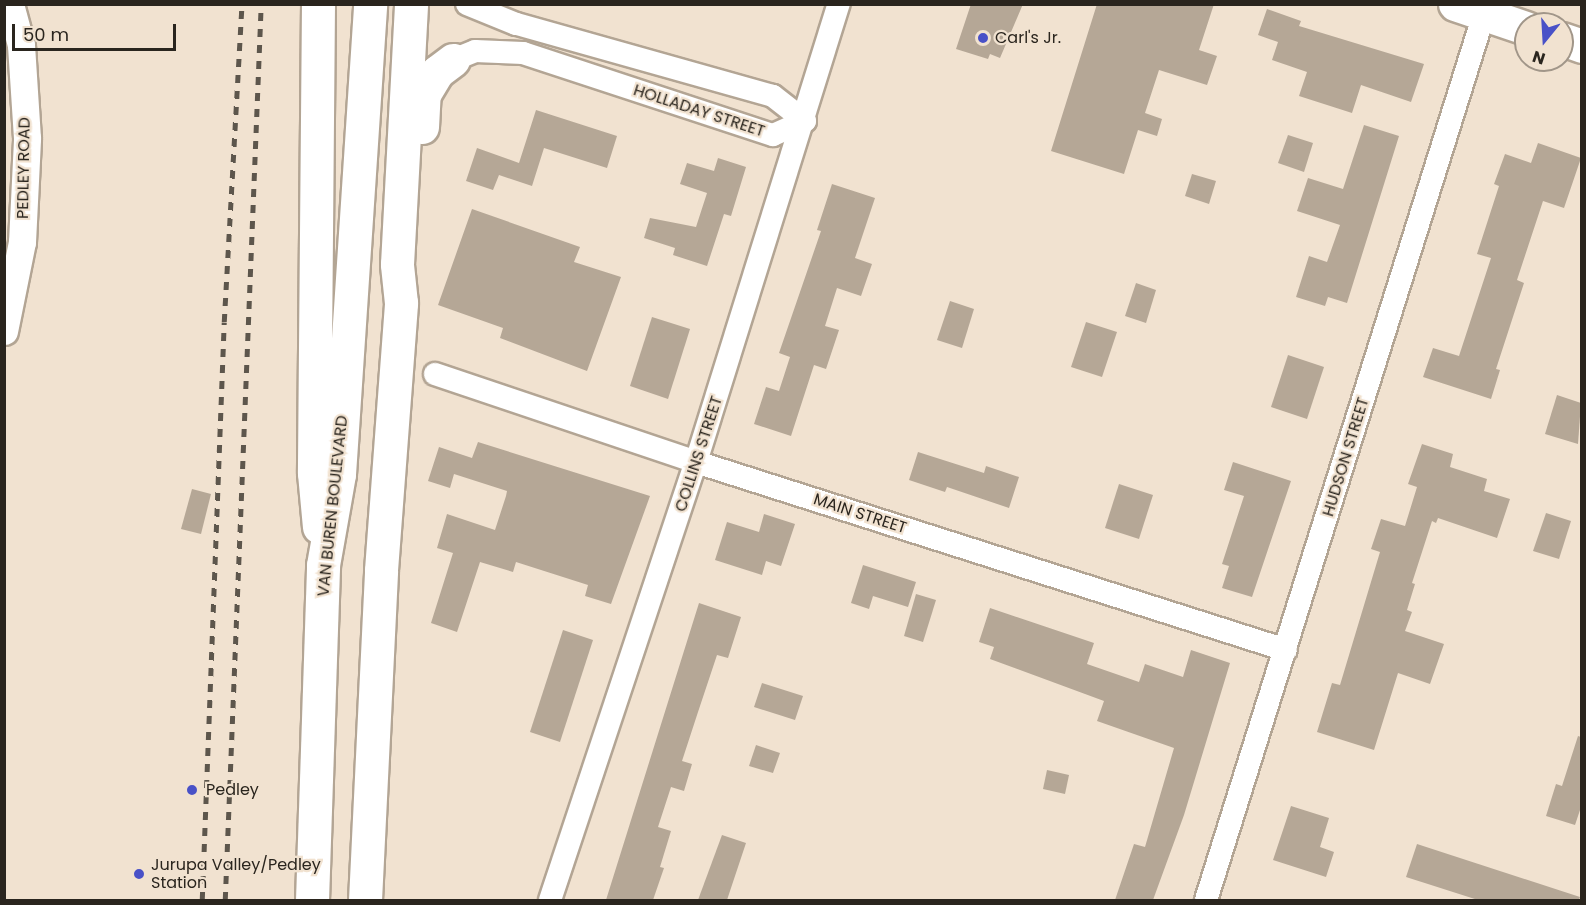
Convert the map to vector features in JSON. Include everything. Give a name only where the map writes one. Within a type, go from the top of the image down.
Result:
[{"type":"main road","points":[[318,4],[314,473],[323,565]]},
{"type":"main road","name":"VAN BUREN BOULEVARD","points":[[312,900],[323,565],[339,474],[370,4]]},
{"type":"main road","points":[[365,900],[381,570],[400,303],[397,264],[411,4]]},
{"type":"main road","points":[[1469,9],[1514,24]]},
{"type":"main road","points":[[400,303],[414,264],[424,94],[437,72],[453,60]]},
{"type":"street","name":"PEDLEY ROAD","points":[[4,331],[22,242],[27,138],[21,45],[10,4]]},
{"type":"street","name":"HOLLADAY STREET","points":[[453,60],[476,51],[523,53],[773,135],[805,121],[773,96],[516,24],[467,4]]},
{"type":"street","name":"COLLINS STREET","points":[[550,900],[696,462],[805,121],[838,4]]},
{"type":"street","name":"HUDSON STREET","points":[[1206,900],[1286,650],[1469,9]]},
{"type":"street","name":"MAIN STREET","points":[[435,374],[696,462],[1286,650]]},
{"type":"building","name":"Carl's Jr.","points":[[971,4],[1023,4],[1000,58],[990,54],[988,59],[956,49]]},
{"type":"building","points":[[1097,4],[1214,4],[1199,50],[1217,56],[1207,85],[1159,70],[1145,113],[1162,119],[1157,136],[1138,130],[1124,174],[1051,151]]},
{"type":"building","points":[[1267,9],[1301,21],[1299,26],[1424,64],[1411,102],[1361,85],[1352,113],[1299,96],[1307,72],[1272,60],[1278,42],[1258,35]]},
{"type":"building","points":[[536,110],[617,136],[607,168],[544,148],[532,186],[499,175],[493,190],[466,181],[477,148],[519,163]]},
{"type":"building","points":[[1364,125],[1399,136],[1347,303],[1328,297],[1325,306],[1296,297],[1309,256],[1327,262],[1340,225],[1297,211],[1308,178],[1343,189]]},
{"type":"building","points":[[1288,135],[1313,143],[1304,172],[1278,163]]},
{"type":"building","points":[[1538,143],[1581,158],[1564,208],[1543,201],[1517,280],[1524,283],[1496,369],[1500,370],[1491,399],[1423,377],[1433,348],[1459,356],[1491,258],[1477,254],[1499,186],[1494,184],[1505,154],[1531,163]]},
{"type":"building","points":[[718,158],[746,167],[731,216],[724,214],[707,266],[673,255],[675,248],[644,238],[650,218],[696,227],[707,193],[680,184],[687,163],[714,171]]},
{"type":"building","points":[[1192,174],[1216,181],[1209,204],[1185,196]]},
{"type":"building","points":[[832,184],[875,198],[855,258],[872,264],[861,296],[837,288],[825,326],[839,330],[826,369],[814,365],[791,436],[754,424],[766,387],[779,391],[790,357],[779,353],[821,231],[817,230]]},
{"type":"building","points":[[472,209],[580,247],[574,262],[621,277],[587,371],[500,338],[503,328],[438,305]]},
{"type":"building","points":[[1136,283],[1156,290],[1146,323],[1125,316]]},
{"type":"building","points":[[950,301],[974,309],[962,348],[937,340]]},
{"type":"building","points":[[652,317],[690,329],[668,399],[630,386]]},
{"type":"building","points":[[1086,322],[1117,332],[1102,377],[1071,367]]},
{"type":"building","points":[[1288,355],[1324,367],[1307,419],[1271,407]]},
{"type":"building","points":[[1557,395],[1581,403],[1578,444],[1545,434]]},
{"type":"building","points":[[478,442],[650,496],[611,604],[585,596],[588,585],[516,562],[513,572],[480,562],[457,632],[431,623],[453,553],[437,548],[447,514],[495,530],[506,496],[507,491],[454,474],[450,488],[428,481],[439,447],[472,458]]},
{"type":"building","points":[[1422,444],[1453,454],[1450,467],[1487,479],[1484,491],[1510,499],[1497,538],[1438,518],[1436,523],[1432,521],[1412,583],[1415,584],[1407,610],[1412,612],[1405,631],[1444,644],[1430,684],[1398,673],[1374,750],[1317,732],[1332,683],[1340,685],[1380,552],[1371,549],[1381,519],[1405,526],[1417,487],[1408,484]]},
{"type":"building","points":[[918,452],[984,473],[986,466],[1019,477],[1009,508],[947,487],[945,492],[909,480]]},
{"type":"building","points":[[1233,462],[1291,481],[1252,597],[1222,588],[1229,566],[1222,564],[1244,496],[1224,490]]},
{"type":"building","points":[[1119,484],[1153,495],[1139,539],[1105,528]]},
{"type":"building","points":[[192,489],[211,494],[201,534],[181,529]]},
{"type":"building","points":[[1546,513],[1571,521],[1559,559],[1533,551]]},
{"type":"building","points":[[764,514],[795,524],[781,566],[766,561],[762,575],[715,560],[727,522],[759,532]]},
{"type":"building","points":[[863,565],[916,582],[908,607],[873,596],[869,609],[851,603]]},
{"type":"building","points":[[916,594],[936,600],[923,642],[904,636]]},
{"type":"building","points":[[699,603],[741,617],[728,658],[717,655],[698,712],[682,761],[692,764],[684,791],[671,787],[658,827],[671,831],[660,867],[664,868],[653,900],[606,900]]},
{"type":"building","points":[[990,608],[1094,643],[1087,664],[1139,682],[1145,664],[1183,677],[1191,650],[1230,663],[1184,815],[1153,900],[1115,900],[1134,844],[1145,847],[1174,748],[1097,721],[1104,701],[990,659],[994,647],[979,642]]},
{"type":"building","points":[[563,630],[593,640],[560,742],[530,732]]},
{"type":"building","points":[[762,683],[803,696],[795,720],[754,707]]},
{"type":"building","points":[[1578,736],[1581,737],[1581,807],[1575,825],[1546,816],[1556,784],[1562,786]]},
{"type":"building","points":[[756,745],[780,753],[773,773],[749,766]]},
{"type":"building","points":[[1047,770],[1069,775],[1065,794],[1043,789]]},
{"type":"building","points":[[1291,806],[1329,818],[1320,847],[1334,852],[1326,877],[1273,860]]},
{"type":"building","points":[[722,835],[746,843],[727,900],[698,900]]},
{"type":"building","points":[[1417,844],[1580,897],[1579,900],[1478,900],[1406,877]]},
{"type":"railway","points":[[202,900],[224,322],[242,4]]},
{"type":"railway","points":[[225,900],[261,4]]},
{"type":"place","name":"Carl's Jr.","points":[[983,38]]},
{"type":"place","name":"Pedley","points":[[192,790]]},
{"type":"place","name":"Jurupa Valley/Pedley Station","points":[[139,874]]}]
